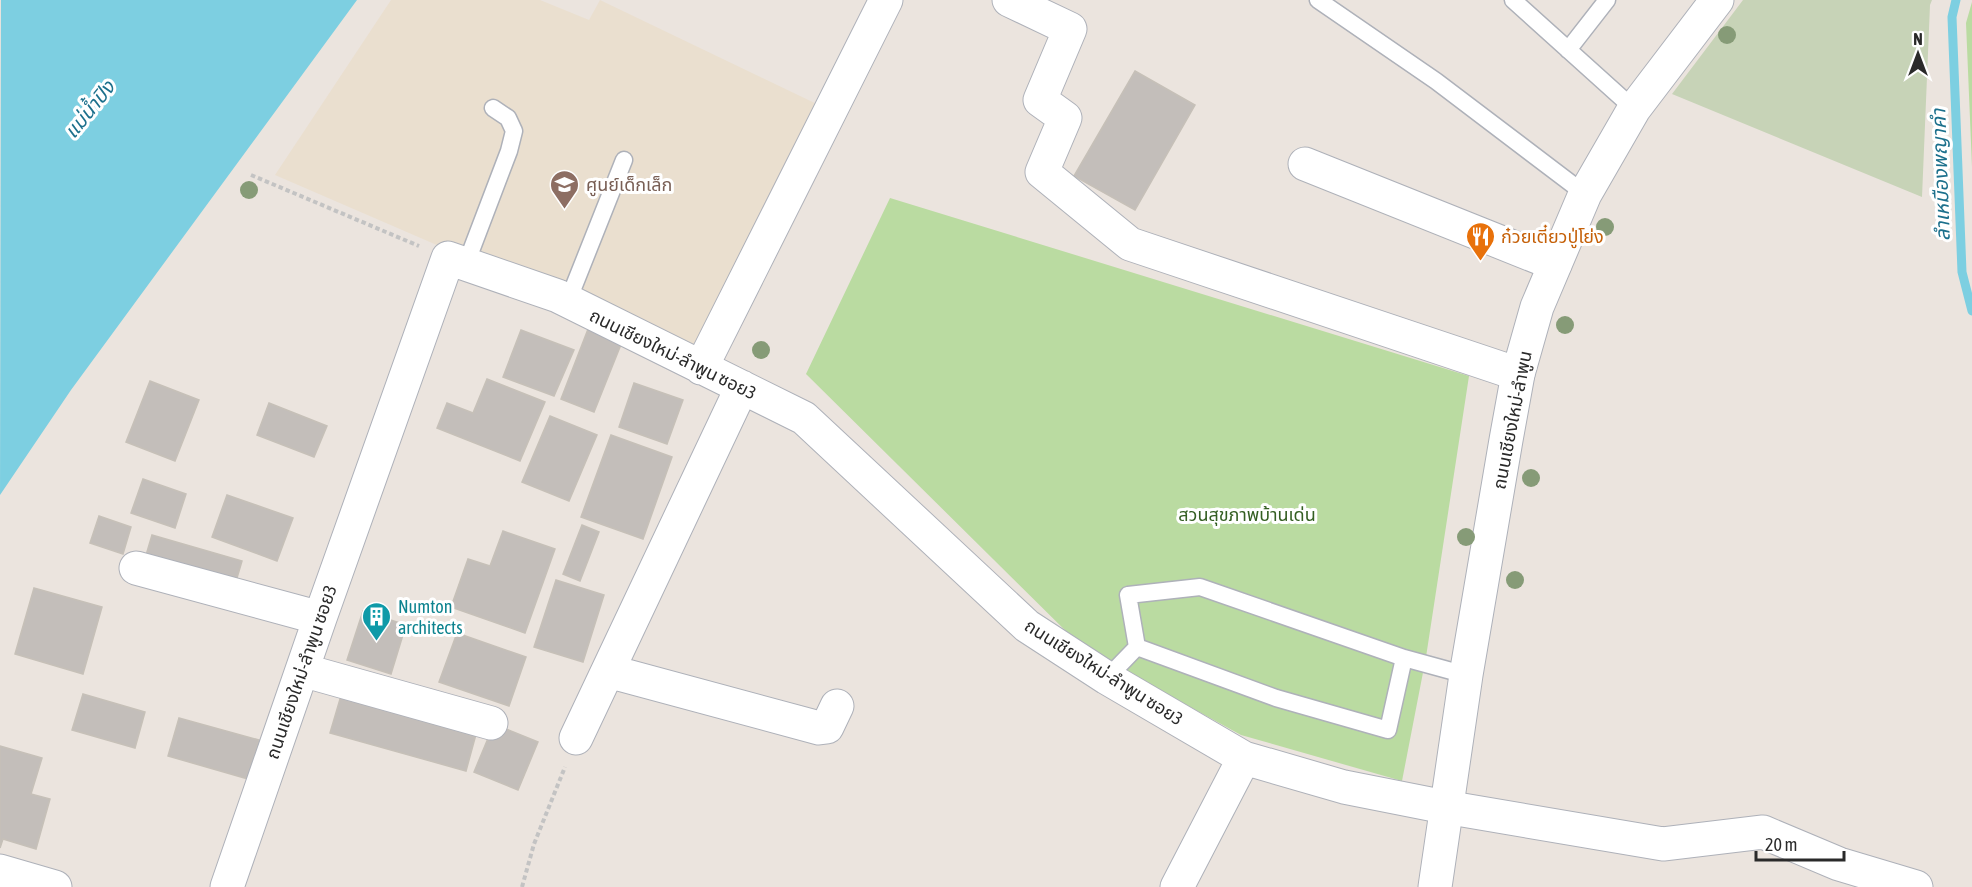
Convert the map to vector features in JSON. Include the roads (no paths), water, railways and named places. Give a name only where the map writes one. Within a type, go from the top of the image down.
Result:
[{"type":"street","points":[[701,368],[886,0]]},
{"type":"street","points":[[1009,0],[1070,29],[1040,100],[1065,118],[1042,172],[1130,244],[1518,374]]},
{"type":"street","name":"ถนนเชียงใหม่-ลำพูน","points":[[1435,887],[1466,675],[1518,374],[1537,307],[1585,194],[1634,109],[1717,0]]},
{"type":"street","points":[[1305,164],[1555,264]]},
{"type":"street","name":"ถนนเชียงใหม่-ลำพูน ซอย3","points":[[227,887],[320,618],[457,261],[558,296],[804,418],[1028,626],[1107,678],[1244,758],[1344,787],[1445,807],[1663,844],[1763,832],[1839,864],[1916,887]]},
{"type":"street","points":[[576,738],[741,387]]},
{"type":"street","points":[[136,568],[320,618]]},
{"type":"street","points":[[302,670],[491,723]]},
{"type":"street","points":[[608,671],[819,728],[827,727],[837,706]]},
{"type":"street","points":[[1177,887],[1244,758]]},
{"type":"street","points":[[0,871],[55,887]]},
{"type":"lane","points":[[1318,0],[1436,81],[1585,194]]},
{"type":"lane","points":[[1513,0],[1634,109]]},
{"type":"lane","points":[[1568,50],[1607,0]]},
{"type":"lane","points":[[457,261],[509,151],[514,131],[508,118],[493,108]]},
{"type":"lane","points":[[568,301],[624,160]]},
{"type":"lane","points":[[1137,646],[1128,595],[1200,587],[1404,658],[1466,675]]},
{"type":"lane","points":[[1137,646],[1276,698],[1388,730],[1404,658]]},
{"type":"lane","points":[[1107,678],[1137,646]]},
{"type":"water","name":"แม่น้ำปิง","points":[[1,0],[357,0],[71,390],[0,495]]},
{"type":"waterway","name":"ลำเหมืองพญาคำ","points":[[1956,0],[1952,17],[1962,272],[1972,311]]},
{"type":"place","name":"ศูนย์เด็กเล็ก","points":[[565,210]]},
{"type":"place","name":"ก๋วยเตี๋ยวปู่โย่ง","points":[[1480,262]]},
{"type":"place","name":"Numton architects","points":[[377,642]]},
{"type":"park label","name":"สวนสุขภาพบ้านเด่น","points":[[1247,514]]}]
